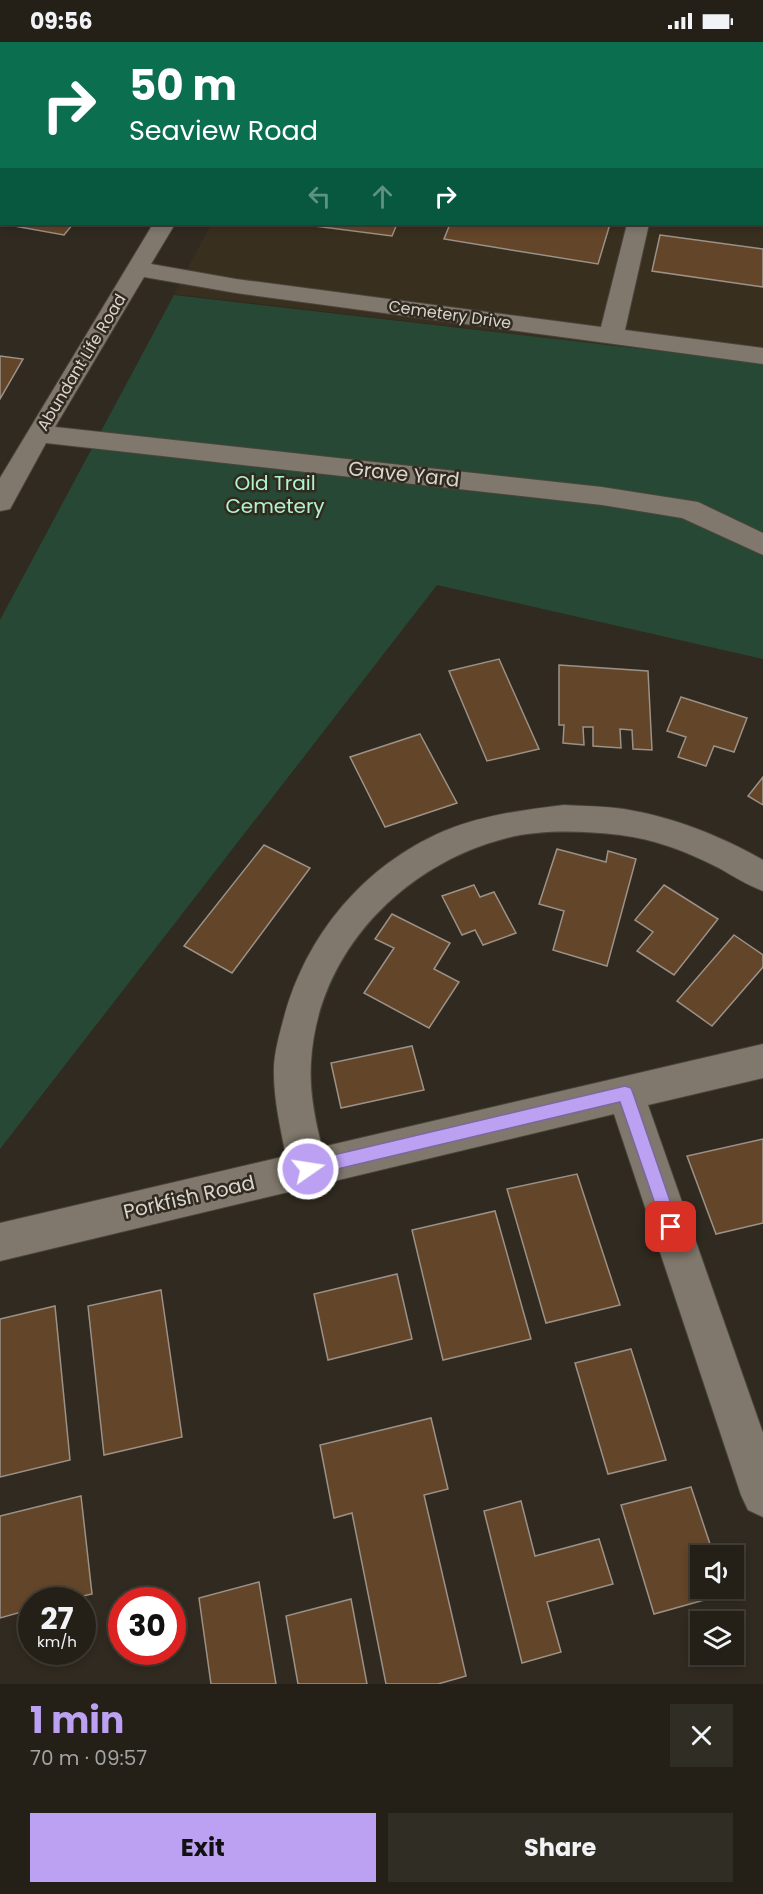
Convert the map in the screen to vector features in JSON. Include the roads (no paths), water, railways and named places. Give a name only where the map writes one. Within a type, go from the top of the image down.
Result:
[{"type":"street","name":"Abundant Life Road","points":[[0,502],[38,434],[163,225]]},
{"type":"street","points":[[611,336],[639,225]]},
{"type":"street","name":"Cemetery Drive","points":[[137,269],[248,287],[763,356]]},
{"type":"street","name":"Grave Yard","points":[[38,434],[602,495],[688,509],[763,545]]},
{"type":"street","points":[[308,1169],[294,1108],[293,1049],[306,993],[330,943],[364,901],[406,866],[465,838],[507,825],[562,818],[620,821],[676,835],[731,857],[763,877]]},
{"type":"street","name":"Porkfish Road","points":[[0,1242],[763,1060]]},
{"type":"street","points":[[625,1093],[763,1495]]},
{"type":"park label","name":"Old Trail Cemetery","points":[[275,494]]}]
